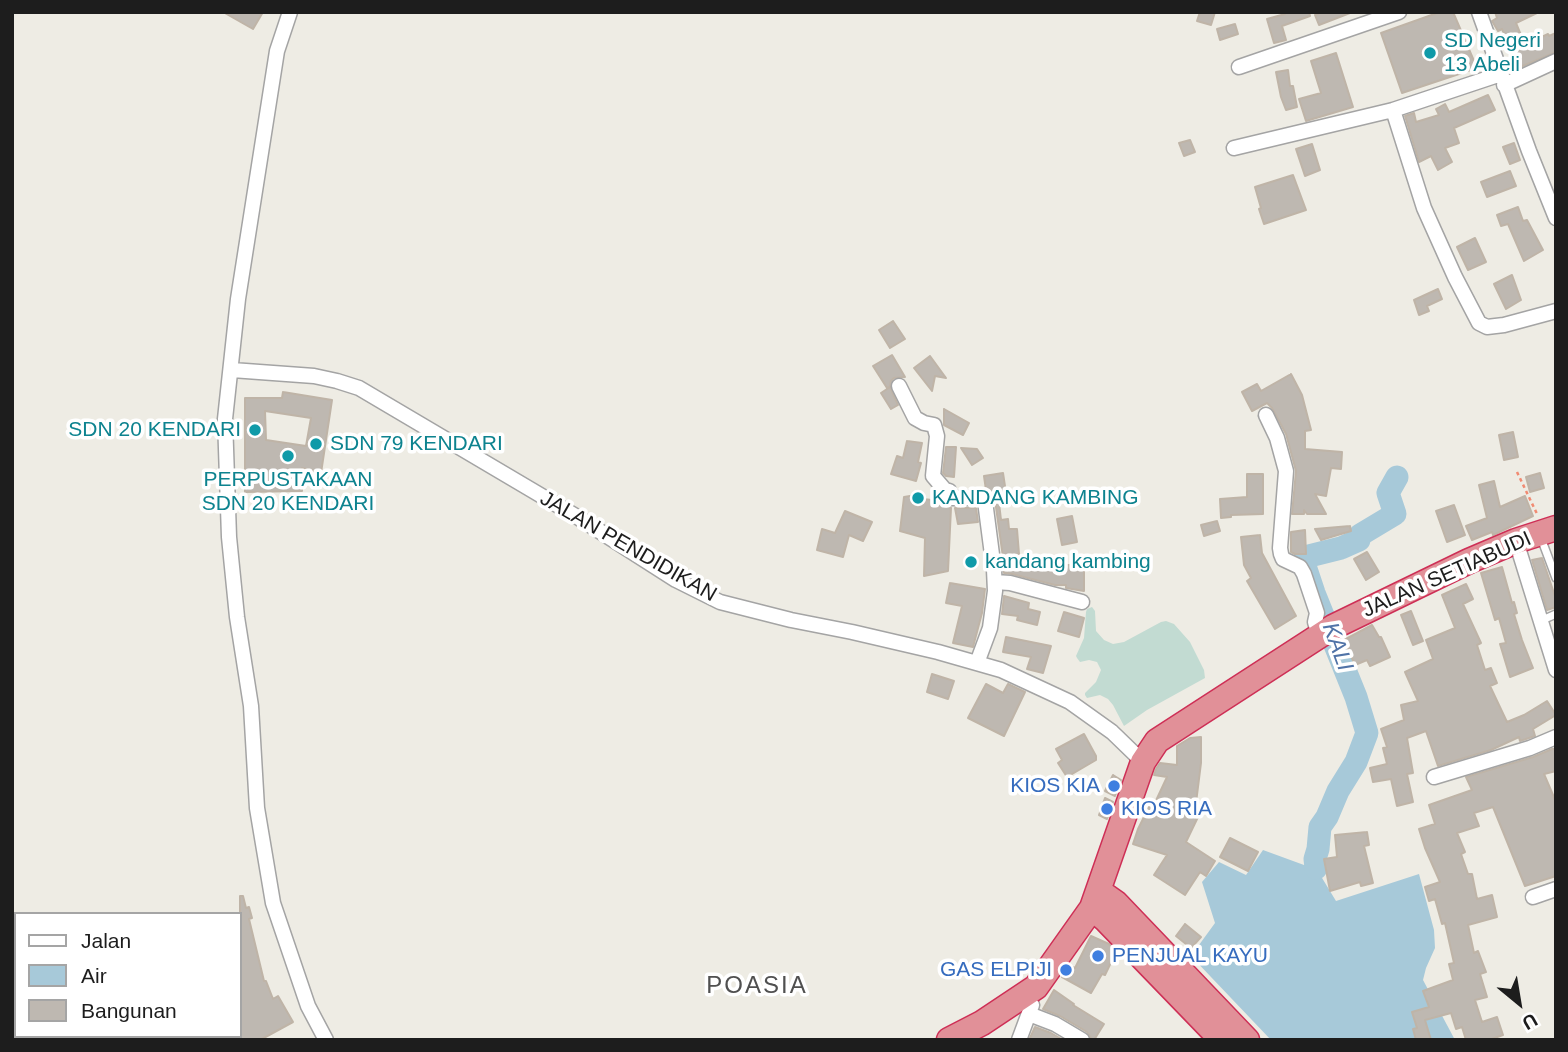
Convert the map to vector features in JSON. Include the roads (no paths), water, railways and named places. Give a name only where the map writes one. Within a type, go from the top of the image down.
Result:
[{"type":"highway","name":"JALAN SETIABUDI","points":[[1036,987],[1095,899],[1143,762],[1157,741],[1325,632],[1409,589],[1516,541],[1547,531]]},
{"type":"highway","points":[[1095,899],[1106,920],[1247,1040]]},
{"type":"highway","points":[[1165,968],[1222,1040]]},
{"type":"highway","points":[[949,1040],[982,1023],[1036,987]]},
{"type":"street","points":[[290,12],[278,51],[265,124],[242,275],[225,419],[229,537],[237,617],[251,706],[257,808],[272,903],[308,1006],[326,1040]]},
{"type":"street","points":[[1239,68],[1371,17],[1399,12]]},
{"type":"street","points":[[1479,12],[1556,218]]},
{"type":"street","points":[[1234,148],[1393,110],[1556,61]]},
{"type":"street","points":[[1393,110],[1424,208],[1479,323],[1487,327],[1504,325],[1556,311]]},
{"type":"street","name":"JALAN PENDIDIKAN","points":[[232,370],[314,376],[359,388],[579,518],[676,580],[720,603],[938,652],[1001,670],[1070,702],[1112,732],[1143,762]]},
{"type":"street","points":[[899,386],[915,418],[934,425],[937,436],[933,476],[949,491],[950,498],[982,498],[985,501],[995,582],[993,615],[977,663]]},
{"type":"street","points":[[1266,415],[1277,438],[1286,471],[1281,554],[1283,559],[1300,567],[1304,574],[1317,613],[1315,622],[1325,632]]},
{"type":"street","points":[[1516,541],[1556,670]]},
{"type":"street","points":[[995,582],[1010,583],[1082,602]]},
{"type":"street","points":[[1434,777],[1530,748],[1556,737]]},
{"type":"street","points":[[1532,897],[1556,889]]},
{"type":"street","points":[[1019,1040],[1036,987]]},
{"type":"street","points":[[1029,1014],[1055,1024],[1082,1040]]},
{"type":"lane","points":[[1547,531],[1556,578]]},
{"type":"lane","points":[[1540,621],[1556,614]]},
{"type":"water","points":[[1263,850],[1316,868],[1336,901],[1419,874],[1434,930],[1435,948],[1423,980],[1455,1040],[1271,1040],[1191,956],[1215,923],[1202,882],[1219,862],[1246,875]]},
{"type":"waterway","name":"KALI","points":[[1316,868],[1320,827],[1356,762],[1367,733],[1356,697],[1314,593],[1305,566],[1305,557],[1341,548],[1359,540],[1360,535],[1395,514],[1388,493],[1397,477]]},
{"type":"place","name":"SD Negeri 13 Abeli","points":[[1430,53]]},
{"type":"place","name":"SDN 20 KENDARI","points":[[255,430]]},
{"type":"place","name":"SDN 79 KENDARI","points":[[316,444]]},
{"type":"place","name":"PERPUSTAKAAN SDN 20 KENDARI","points":[[288,456]]},
{"type":"place","name":"KANDANG KAMBING","points":[[918,498]]},
{"type":"place","name":"kandang kambing","points":[[971,562]]},
{"type":"place","name":"KIOS KIA","points":[[1114,786]]},
{"type":"place","name":"KIOS RIA","points":[[1107,809]]},
{"type":"place","name":"PENJUAL KAYU","points":[[1098,956]]},
{"type":"place","name":"GAS ELPIJI","points":[[1066,970]]},
{"type":"district","name":"POASIA","points":[[757,986]]}]
